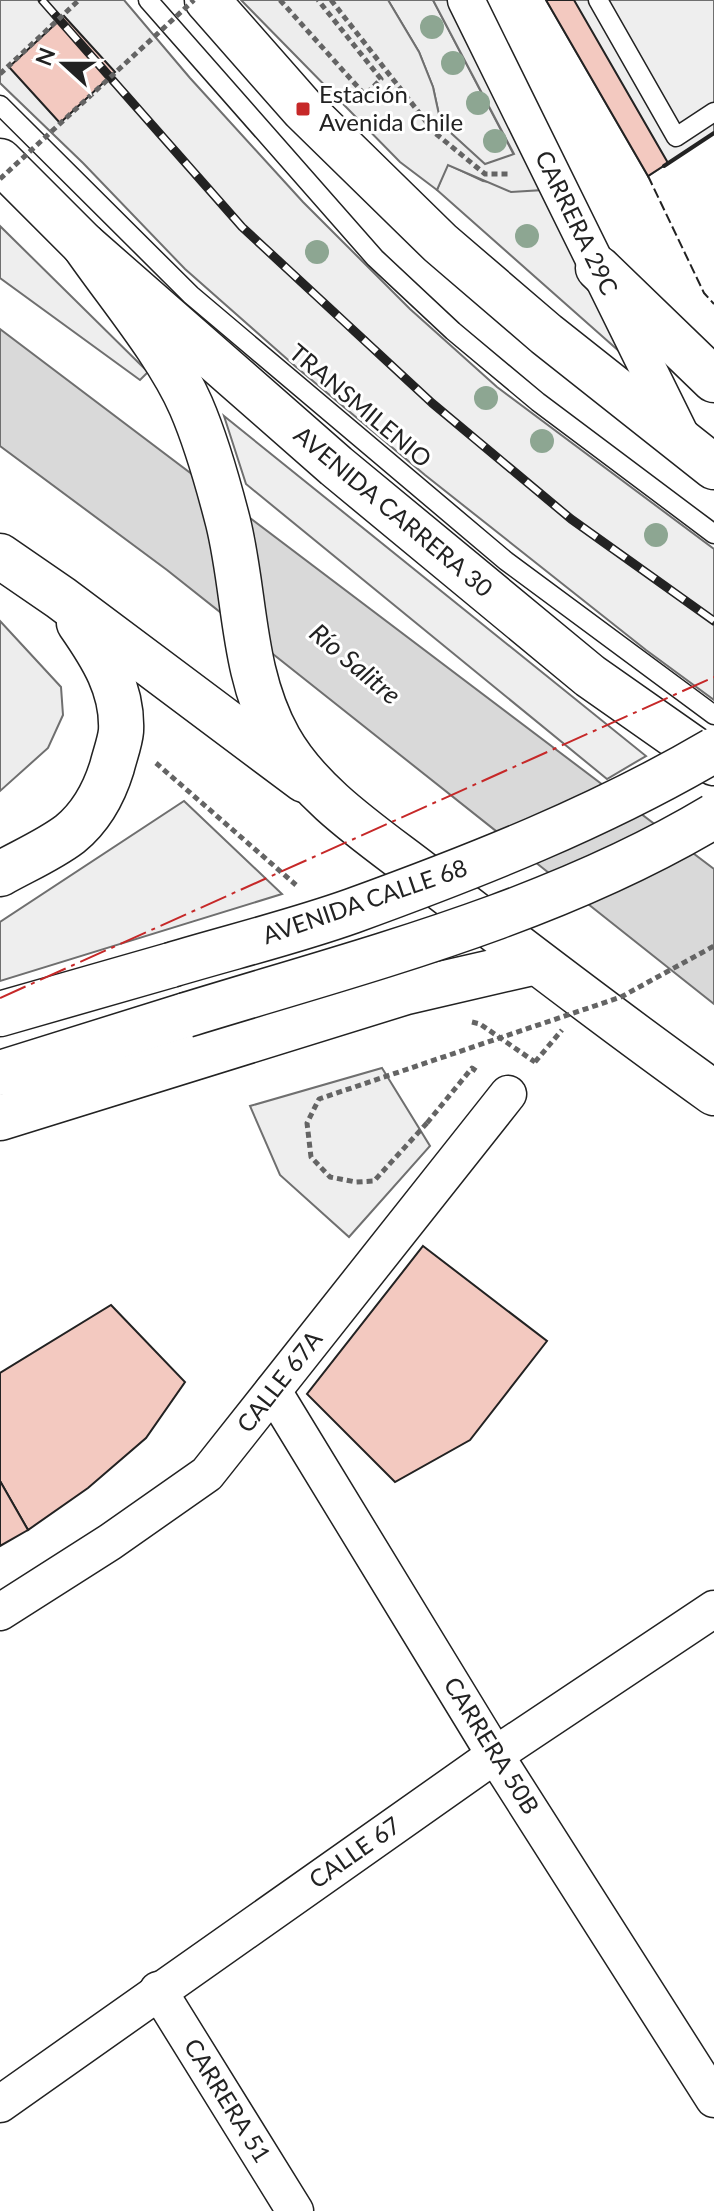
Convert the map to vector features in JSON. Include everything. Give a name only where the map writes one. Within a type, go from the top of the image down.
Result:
[{"type":"main road","points":[[207,0],[303,109],[440,243],[546,334],[700,457]]},
{"type":"main road","name":"AVENIDA CARRERA 30","points":[[0,161],[84,245],[336,466],[590,676],[714,763]]},
{"type":"main road","name":"AVENIDA CARRERA 30","points":[[84,245],[173,372],[191,406],[215,471],[229,527],[252,673],[278,738],[294,763],[318,789]]},
{"type":"main road","points":[[598,268],[714,380]]},
{"type":"main road","name":"AVENIDA CARRERA 30","points":[[0,556],[318,789],[586,1001],[714,1093]]},
{"type":"main road","points":[[0,874],[69,835],[86,819],[104,791],[121,733],[119,703],[112,679],[99,653],[61,598]]},
{"type":"main road","name":"AVENIDA CALLE 68","points":[[0,1014],[350,912],[539,839],[664,780],[714,750]]},
{"type":"main road","points":[[0,1073],[460,930],[594,878],[714,816]]},
{"type":"main road","points":[[0,1118],[406,992],[536,962]]},
{"type":"street","name":"CARRERA 29C","points":[[466,0],[598,268],[700,457]]},
{"type":"street","name":"CALLE 67A","points":[[0,1612],[110,1542],[207,1474],[508,1094]]},
{"type":"street","name":"CARRERA 50B","points":[[273,1391],[495,1755],[714,2099]]},
{"type":"street","name":"CALLE 67","points":[[0,2104],[495,1755],[714,1609]]},
{"type":"street","name":"CARRERA 51","points":[[158,1990],[295,2211]]},
{"type":"lane","points":[[148,0],[375,258],[453,331],[538,402],[714,534]]},
{"type":"lane","points":[[598,0],[676,137],[714,112]]},
{"type":"lane","name":"TRANSMILENIO","points":[[0,105],[191,295],[506,561],[714,715]]},
{"type":"path","points":[[0,74],[79,0]]},
{"type":"path","points":[[0,179],[194,0]]},
{"type":"path","points":[[280,0],[365,95],[381,79],[318,0]]},
{"type":"path","points":[[427,1123],[374,1181],[356,1182],[330,1177],[311,1157],[307,1123],[319,1099],[621,997],[714,946]]},
{"type":"path","points":[[508,1094],[586,1001]]},
{"type":"shaded area","points":[[0,0],[124,0],[303,202],[410,309],[497,387],[714,549],[714,700],[425,475],[185,269],[83,163],[0,83]]},
{"type":"shaded area","points":[[241,0],[388,0],[419,52],[433,87],[441,124],[485,164],[514,154],[433,0],[448,0],[543,190],[511,192],[448,165],[437,190],[400,162]]},
{"type":"shaded area","points":[[388,0],[433,0],[514,155],[485,165],[441,124],[433,87],[419,52]]},
{"type":"shaded area","points":[[546,0],[714,0],[714,133],[648,176]]},
{"type":"shaded area","points":[[447,164],[483,181],[543,190],[620,352],[437,190]]},
{"type":"shaded area","points":[[0,226],[148,372],[140,380],[0,278]]},
{"type":"shaded area","points":[[224,416],[646,756],[607,779],[246,484]]},
{"type":"shaded area","points":[[0,621],[61,687],[63,715],[48,748],[0,791]]},
{"type":"shaded area","points":[[184,801],[282,894],[0,981],[0,922]]},
{"type":"shaded area","points":[[382,1068],[430,1146],[349,1237],[280,1175],[250,1106]]},
{"type":"water","name":"Río Salitre","points":[[0,329],[714,869],[714,1004],[167,570],[0,446]]},
{"type":"building","points":[[546,0],[574,0],[668,163],[648,176]]},
{"type":"building","points":[[64,16],[115,72],[60,123],[9,67]]},
{"type":"building","points":[[423,1246],[547,1341],[470,1440],[395,1482],[307,1394]]},
{"type":"building","points":[[111,1305],[185,1382],[146,1438],[88,1488],[28,1530],[0,1481],[0,1373]]},
{"type":"building","points":[[0,1481],[28,1530],[0,1546]]},
{"type":"railway","points":[[42,0],[242,227],[432,403],[571,519],[714,621]]},
{"type":"fence","points":[[648,176],[704,293],[714,304]]},
{"type":"wall","points":[[664,166],[714,133]]},
{"type":"power","points":[[0,998],[714,677]]},
{"type":"place","name":"Estación Avenida Chile","points":[[303,109]]}]
